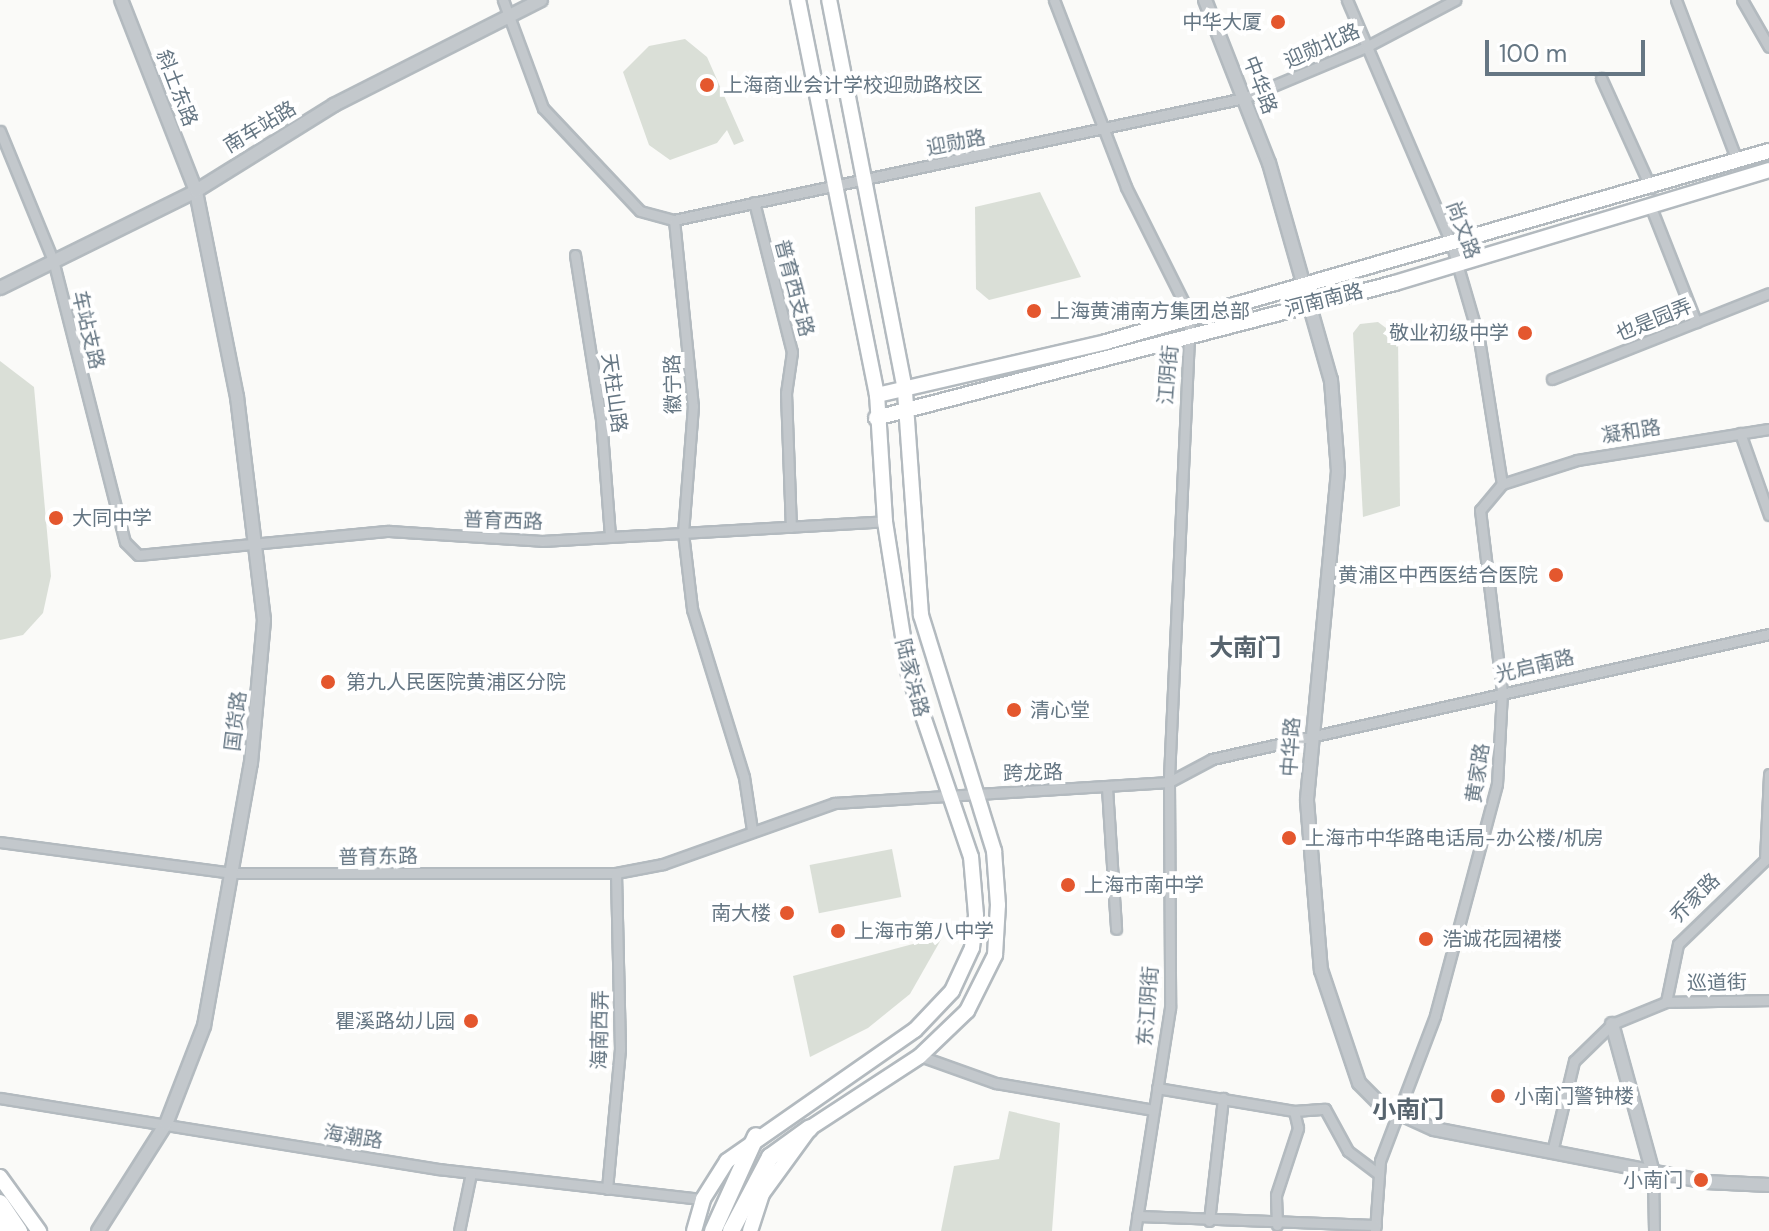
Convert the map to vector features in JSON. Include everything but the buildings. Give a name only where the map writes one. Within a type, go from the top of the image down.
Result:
[{"type":"highway","points":[[731,1231],[770,1157],[810,1128]]},
{"type":"highway","points":[[714,1225],[756,1136]]},
{"type":"highway","points":[[0,1203],[19,1231]]},
{"type":"main road","name":"陆家浜路","points":[[694,1231],[703,1199],[727,1161],[756,1136],[915,1030],[952,991],[972,948],[976,915],[971,857],[945,793],[909,675],[885,521],[876,418],[877,395],[798,0]]},
{"type":"main road","name":"陆家浜路","points":[[750,1231],[762,1194],[810,1128],[920,1056],[967,1011],[995,955],[994,851],[921,615],[905,390],[867,179],[829,0]]},
{"type":"main road","name":"河南南路","points":[[877,395],[1307,286],[1651,188],[1769,151]]},
{"type":"main road","name":"河南南路","points":[[876,418],[1456,264],[1769,170]]},
{"type":"main road","points":[[0,1177],[39,1231]]},
{"type":"main road","points":[[0,1217],[9,1231]]},
{"type":"street","name":"斜土东路","points":[[121,0],[196,191]]},
{"type":"street","points":[[503,0],[511,14],[543,108],[640,211],[674,220]]},
{"type":"street","name":"南车站路","points":[[0,288],[196,191],[334,105],[541,0]]},
{"type":"street","name":"江阴街","points":[[1054,0],[1105,133],[1190,315],[1169,782]]},
{"type":"street","name":"中华路","points":[[1205,0],[1244,98],[1307,286],[1331,380],[1338,471],[1311,740],[1308,816],[1321,970],[1359,1083],[1400,1114],[1434,1129],[1653,1173],[1769,1185]]},
{"type":"street","name":"尚文路","points":[[1347,0],[1451,243],[1479,339],[1502,484]]},
{"type":"street","name":"迎勋北路","points":[[1244,98],[1366,47],[1455,0]]},
{"type":"street","points":[[1676,0],[1737,161]]},
{"type":"street","points":[[1742,0],[1769,47]]},
{"type":"street","points":[[1601,78],[1651,188]]},
{"type":"street","name":"迎勋路","points":[[674,220],[835,184],[1105,133],[1244,98]]},
{"type":"street","name":"车站支路","points":[[0,131],[53,260],[125,542]]},
{"type":"street","name":"国货路","points":[[98,1231],[166,1124],[204,1026],[260,697],[259,542],[196,191]]},
{"type":"street","name":"普育西支路","points":[[754,202],[792,352],[786,393],[791,527]]},
{"type":"street","points":[[1650,205],[1696,322]]},
{"type":"street","name":"徽宁路","points":[[674,220],[693,406],[683,533],[692,609],[744,777],[752,830]]},
{"type":"street","name":"天柱山路","points":[[575,255],[601,419],[610,537]]},
{"type":"street","name":"也是园弄","points":[[1552,379],[1769,293]]},
{"type":"street","name":"凝和路","points":[[1502,484],[1577,460],[1769,429]]},
{"type":"street","points":[[1740,433],[1769,515]]},
{"type":"street","name":"黄家路","points":[[1377,1173],[1400,1114],[1497,784],[1502,692],[1480,510],[1502,484]]},
{"type":"street","name":"普育西路","points":[[125,542],[138,555],[389,531],[480,541],[610,537],[885,521]]},
{"type":"street","name":"光启南路","points":[[1311,740],[1502,692],[1769,634]]},
{"type":"street","name":"跨龙路","points":[[752,830],[834,803],[945,793],[1107,788],[1169,782],[1212,759],[1311,740]]},
{"type":"street","name":"乔家路","points":[[1666,1002],[1678,944],[1765,860],[1769,774]]},
{"type":"street","name":"东江阴街","points":[[1135,1231],[1170,1008],[1169,782]]},
{"type":"street","points":[[1107,788],[1116,929]]},
{"type":"street","name":"普育东路","points":[[0,842],[232,873],[616,873],[752,830]]},
{"type":"street","name":"海南西弄","points":[[607,1189],[620,1050],[616,873]]},
{"type":"street","name":"巡道街","points":[[1666,1002],[1769,1000]]},
{"type":"street","points":[[1552,1152],[1574,1061],[1612,1024],[1666,1002]]},
{"type":"street","points":[[1612,1024],[1653,1173],[1654,1231]]},
{"type":"street","points":[[920,1056],[996,1083],[1154,1110]]},
{"type":"street","points":[[1137,1216],[1273,1227],[1376,1228],[1377,1173],[1348,1151],[1325,1109],[1294,1111],[1157,1088]]},
{"type":"street","name":"海潮路","points":[[0,1098],[471,1173],[703,1199]]},
{"type":"street","points":[[1209,1221],[1223,1098]]},
{"type":"street","points":[[1273,1227],[1276,1195],[1298,1128],[1294,1111]]},
{"type":"street","points":[[459,1231],[471,1173]]},
{"type":"shaded area","points":[[685,39],[707,57],[744,141],[734,145],[727,130],[717,143],[670,160],[649,145],[623,72],[649,46]]},
{"type":"shaded area","points":[[1040,192],[1081,277],[989,300],[976,289],[975,207]]},
{"type":"shaded area","points":[[1378,322],[1398,337],[1400,506],[1363,517],[1353,333],[1360,324]]},
{"type":"shaded area","points":[[0,361],[34,387],[51,576],[43,613],[23,635],[0,640]]},
{"type":"shaded area","points":[[892,849],[901,897],[819,913],[810,865]]},
{"type":"shaded area","points":[[943,936],[910,994],[868,1028],[810,1057],[793,976]]},
{"type":"shaded area","points":[[1009,1111],[1060,1123],[1052,1231],[941,1231],[954,1166],[999,1159]]},
{"type":"place","name":"中华大厦","points":[[1278,22]]},
{"type":"place","name":"上海商业会计学校迎勋路校区","points":[[707,85]]},
{"type":"place","name":"上海黄浦南方集团总部","points":[[1034,311]]},
{"type":"place","name":"敬业初级中学","points":[[1525,333]]},
{"type":"place","name":"大同中学","points":[[56,518]]},
{"type":"place","name":"黄浦区中西医结合医院","points":[[1556,575]]},
{"type":"place","name":"第九人民医院黄浦区分院","points":[[328,682]]},
{"type":"place","name":"清心堂","points":[[1014,710]]},
{"type":"place","name":"上海市中华路电话局-办公楼/机房","points":[[1289,838]]},
{"type":"place","name":"上海市南中学","points":[[1068,885]]},
{"type":"place","name":"南大楼","points":[[787,913]]},
{"type":"place","name":"上海市第八中学","points":[[838,931]]},
{"type":"place","name":"浩诚花园裙楼","points":[[1426,939]]},
{"type":"place","name":"瞿溪路幼儿园","points":[[471,1021]]},
{"type":"place","name":"小南门警钟楼","points":[[1498,1096]]},
{"type":"place","name":"小南门","points":[[1701,1180]]},
{"type":"district","name":"大南门","points":[[1245,648]]},
{"type":"district","name":"小南门","points":[[1408,1110]]}]
